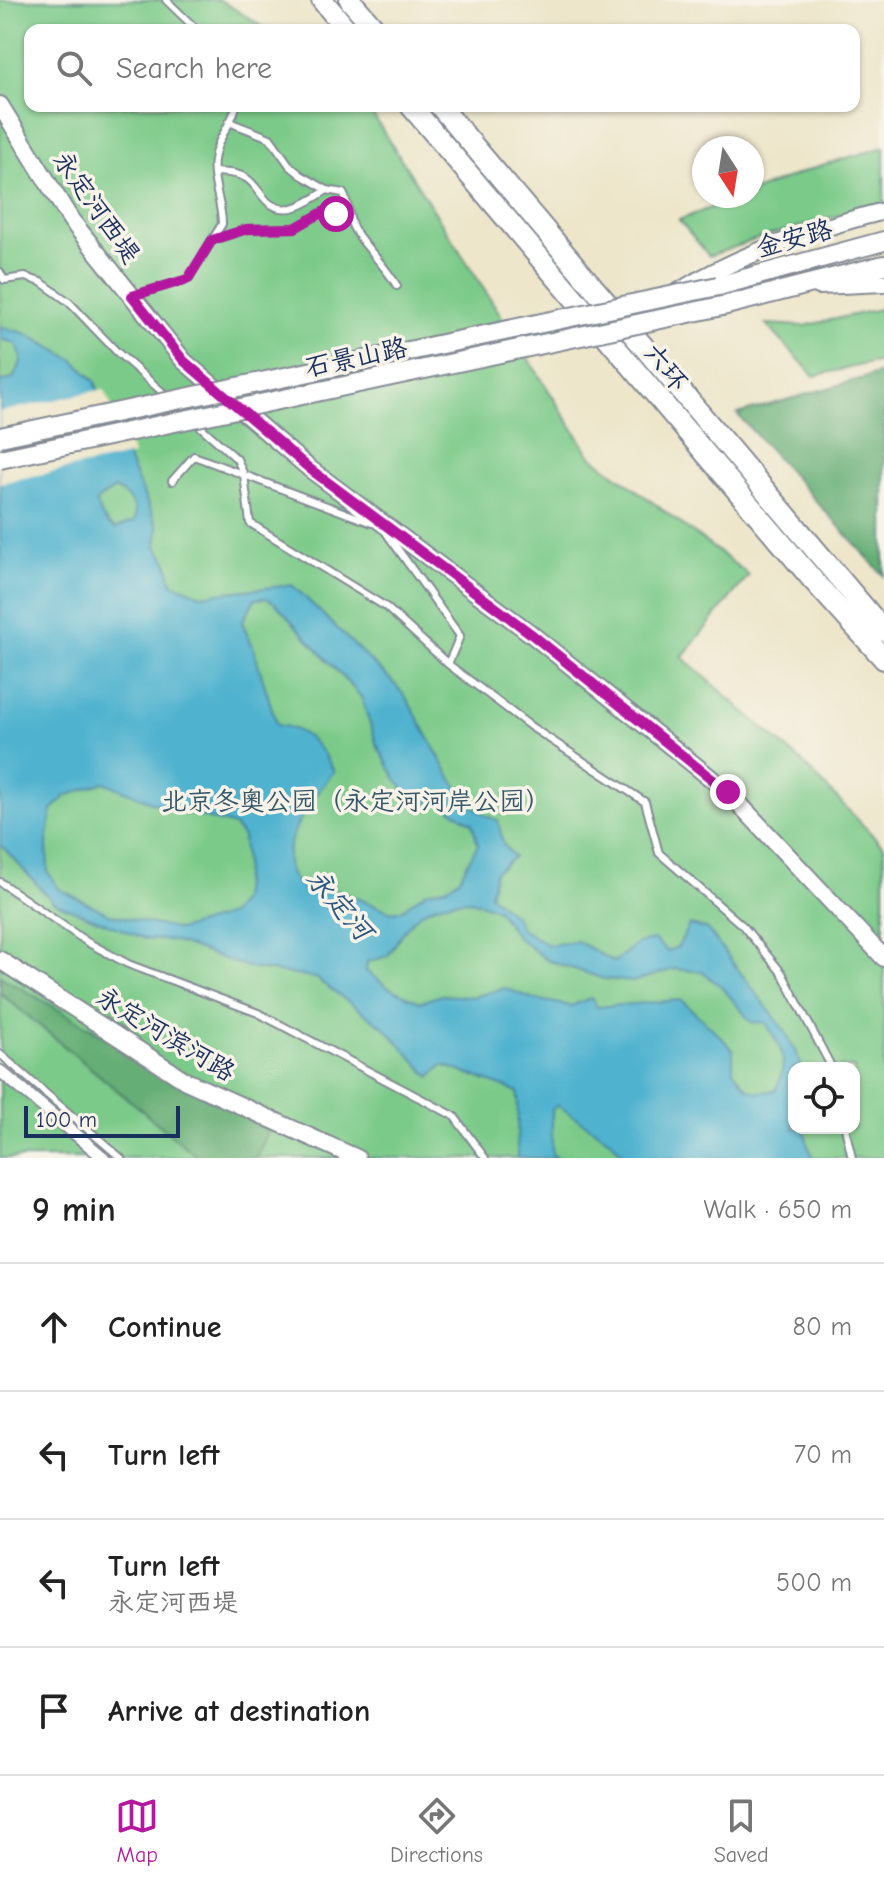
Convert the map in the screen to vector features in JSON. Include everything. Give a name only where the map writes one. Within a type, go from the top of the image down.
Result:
[{"type":"highway","points":[[322,0],[342,24]]},
{"type":"highway","points":[[350,0],[371,24]]},
{"type":"highway","name":"六环","points":[[416,112],[812,579],[884,659]]},
{"type":"highway","name":"六环","points":[[445,112],[884,631]]},
{"type":"main road","name":"金安路","points":[[718,286],[884,241]]},
{"type":"main road","name":"金安路","points":[[722,306],[884,265]]},
{"type":"main road","name":"石景山路","points":[[0,437],[718,286]]},
{"type":"main road","name":"石景山路","points":[[0,459],[722,306]]},
{"type":"street","name":"永定河西堤","points":[[0,105],[71,220],[184,361],[310,469],[530,633],[728,792],[884,958]]},
{"type":"street","points":[[673,295],[716,268],[825,226],[884,211]]},
{"type":"street","points":[[793,287],[884,283]]},
{"type":"street","name":"永定河滨河路","points":[[0,960],[186,1081],[357,1158]]},
{"type":"street","points":[[0,1071],[104,1158]]},
{"type":"lane","points":[[166,0],[191,24]]},
{"type":"lane","points":[[132,296],[188,279],[222,224],[213,163],[217,146],[233,112]]},
{"type":"lane","points":[[229,122],[270,138],[290,166],[327,190],[343,193],[348,201],[349,218],[367,249],[397,286]]},
{"type":"lane","points":[[215,172],[239,174],[250,179],[270,204],[285,208],[300,207],[327,190]]},
{"type":"lane","points":[[212,240],[247,229],[295,228],[323,212],[349,218]]},
{"type":"lane","points":[[0,272],[4,280],[25,277],[41,282],[69,302],[117,352],[237,459],[244,475],[250,523],[386,607],[448,664],[530,726],[645,802],[659,853],[743,926],[782,973],[829,1062]]},
{"type":"lane","points":[[172,481],[194,456],[383,525],[460,636],[448,664]]},
{"type":"lane","points":[[0,882],[87,942],[128,964],[258,1013],[454,1116],[485,1158]]},
{"type":"lane","points":[[0,1054],[121,1158]]},
{"type":"lane","points":[[846,1134],[852,1158]]},
{"type":"green space","name":"北京冬奥公园（永定河河岸公园）","points":[[0,0],[220,0],[258,24],[24,24],[24,112],[371,112],[590,455],[749,575],[682,657],[800,760],[884,847],[884,1158],[116,1158],[0,1059]]},
{"type":"green space","points":[[884,147],[884,203],[760,238],[709,256],[679,220],[710,208],[764,208],[764,187],[819,166]]},
{"type":"green space","points":[[884,308],[884,360],[814,376],[766,324],[804,326]]},
{"type":"green space","points":[[884,372],[884,576],[737,414]]},
{"type":"green space","points":[[0,976],[269,1131],[256,1158],[199,1158],[0,993]]},
{"type":"green space","points":[[0,1067],[110,1158],[0,1158]]},
{"type":"water","name":"永定河","points":[[0,327],[25,333],[74,360],[94,380],[158,528],[156,546],[167,561],[172,583],[201,595],[292,585],[403,694],[456,785],[483,814],[498,820],[503,844],[514,857],[495,872],[490,895],[515,916],[521,929],[549,945],[577,941],[614,962],[638,943],[654,940],[667,951],[678,947],[689,925],[707,929],[786,1032],[800,1062],[788,1062],[788,1134],[806,1134],[813,1158],[626,1158],[611,1141],[557,1105],[552,1110],[552,1154],[558,1158],[517,1158],[518,1092],[443,1065],[430,1077],[385,1028],[315,978],[250,968],[173,941],[145,939],[53,902],[0,844],[0,382],[12,379],[20,365],[21,357],[15,343],[0,339]],"holes":[[[115,489],[132,502],[135,511],[134,522],[115,529],[102,517],[96,501]],[[267,598],[361,697],[377,745],[412,801],[442,804],[472,823],[478,844],[459,879],[447,887],[426,892],[401,910],[392,912],[339,891],[305,892],[290,872],[289,846],[294,832],[334,771],[312,740],[296,730],[277,725],[242,622],[255,599]],[[104,782],[151,802],[234,826],[243,837],[245,868],[241,900],[230,915],[179,930],[109,914],[59,889],[48,872],[47,842],[52,810],[66,796]],[[471,900],[497,909],[517,937],[547,960],[604,979],[633,982],[674,969],[702,972],[722,987],[751,1022],[766,1023],[782,1055],[782,1071],[776,1090],[755,1092],[746,1087],[733,1070],[733,1050],[681,1000],[597,1007],[591,998],[571,1006],[534,999],[505,988],[472,997],[442,995],[420,1002],[389,988],[366,971],[367,962],[388,956],[404,931],[420,914],[441,904]]]},
{"type":"pier","points":[[104,389],[133,455],[0,483],[0,412]]},
{"type":"route","points":[[336,214],[323,212],[295,228],[247,229],[212,240],[188,279],[132,296],[184,361],[310,469],[530,633],[728,792]]}]
